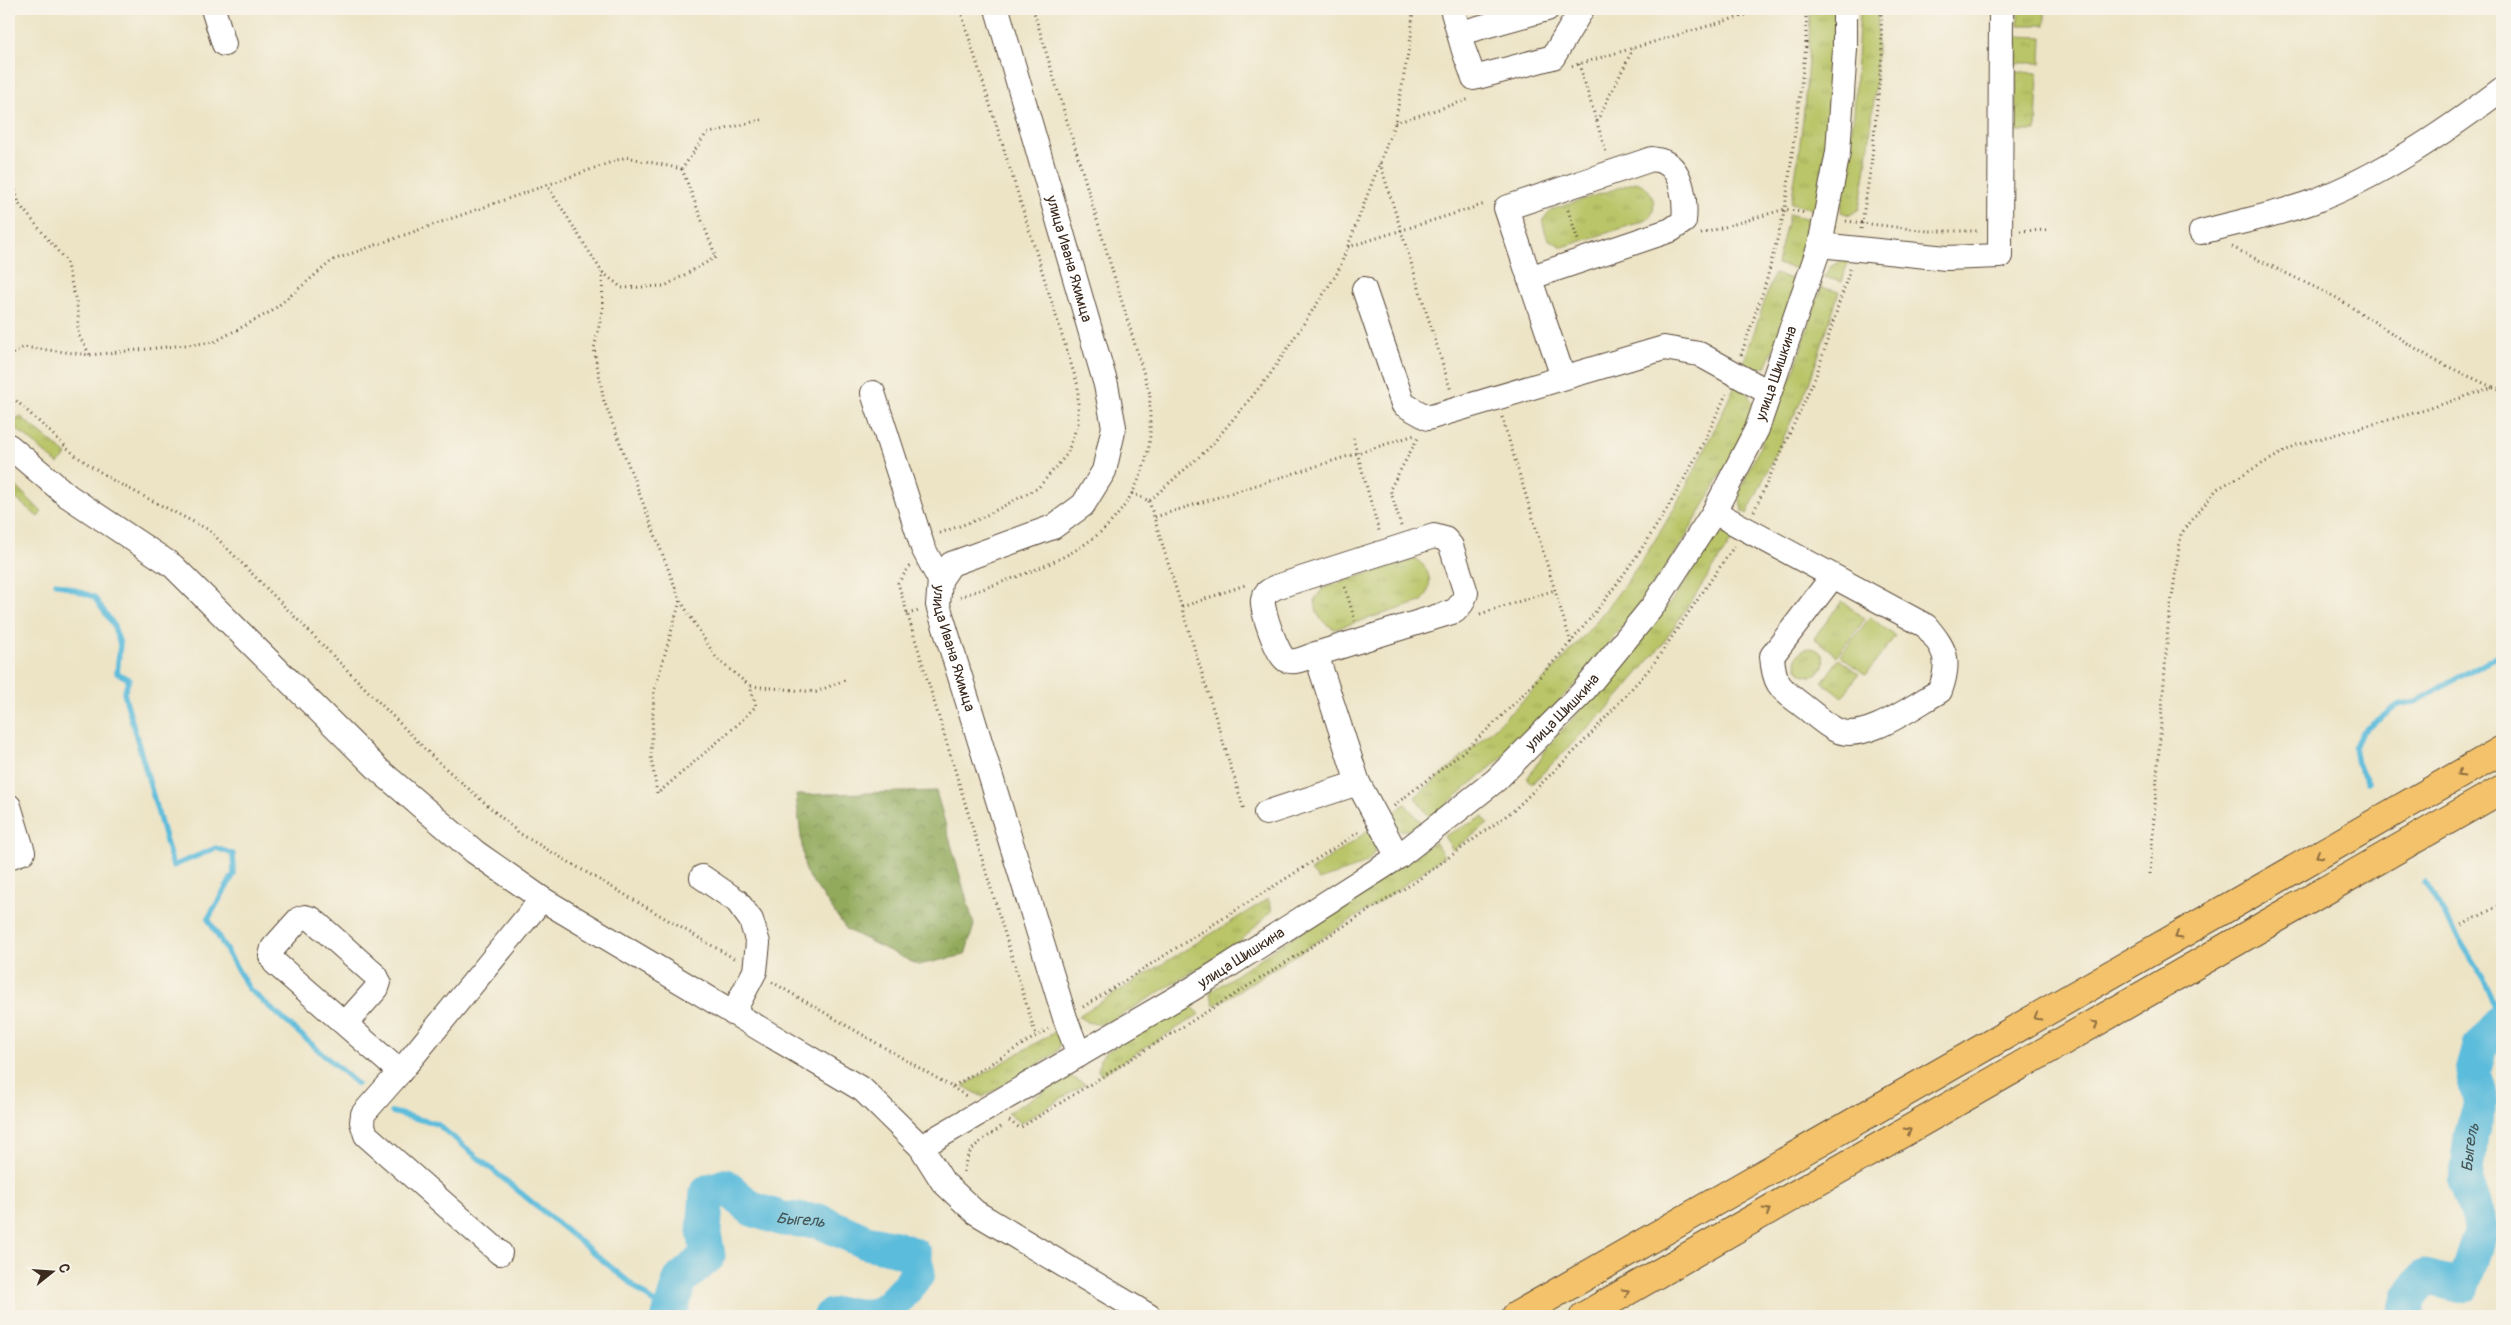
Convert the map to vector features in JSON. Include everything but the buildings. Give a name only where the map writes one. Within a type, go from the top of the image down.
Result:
[{"type":"highway","points":[[1516,1316],[2502,750]]},
{"type":"highway","points":[[1584,1316],[2502,789]]},
{"type":"street","points":[[213,9],[224,44]]},
{"type":"street","name":"улица Ивана Яхимца","points":[[997,9],[1106,385],[1114,427],[1104,471],[1083,505],[1053,528],[951,564],[940,580],[938,605],[1065,1018],[1079,1055]]},
{"type":"street","points":[[1452,9],[1474,78],[1553,57],[1582,9]]},
{"type":"street","points":[[1460,33],[1547,9]]},
{"type":"street","name":"улица Шишкина","points":[[921,1147],[1192,989],[1398,857],[1496,780],[1581,694],[1653,606],[1714,512],[1757,429],[1768,392],[1820,245],[1838,152],[1845,50],[1845,9]]},
{"type":"street","points":[[1820,245],[1946,258],[2000,256],[2001,9]]},
{"type":"street","points":[[2201,232],[2311,202],[2372,174],[2465,117],[2502,90]]},
{"type":"street","points":[[1529,278],[1671,230],[1684,221],[1686,205],[1676,174],[1665,162],[1652,159],[1506,208],[1529,278],[1563,377]]},
{"type":"street","points":[[1364,289],[1402,404],[1428,418],[1664,348],[1699,354],[1768,392]]},
{"type":"street","points":[[873,392],[922,548],[940,580]]},
{"type":"street","points":[[9,446],[68,496],[173,566],[380,771],[475,852],[542,899],[863,1090],[921,1147],[943,1182],[975,1212],[1148,1316]]},
{"type":"street","points":[[1714,512],[1926,626],[1941,644],[1948,671],[1940,691],[1869,730],[1854,734],[1837,731],[1784,691],[1774,675],[1772,656],[1833,576]]},
{"type":"street","points":[[1434,536],[1445,538],[1452,546],[1466,593],[1456,611],[1361,640],[1297,661],[1286,660],[1278,653],[1263,603],[1266,593],[1276,587],[1434,536]]},
{"type":"street","points":[[1316,654],[1358,783],[1398,857]]},
{"type":"street","points":[[1256,813],[1358,783]]},
{"type":"street","points":[[9,806],[23,852],[9,857]]},
{"type":"street","points":[[702,877],[737,901],[751,920],[758,943],[755,972],[734,1013]]},
{"type":"street","points":[[500,1253],[366,1135],[362,1122],[363,1114],[400,1072],[542,899]]},
{"type":"street","points":[[345,1024],[377,988],[376,976],[312,919],[305,917],[299,919],[273,948],[271,956],[275,963],[400,1072]]},
{"type":"path","points":[[960,9],[1078,386],[1078,423],[1068,454],[1038,488],[979,519],[931,537],[898,583],[1036,1036]]},
{"type":"path","points":[[1149,500],[1209,448],[1269,376],[1338,272],[1395,123],[1411,37],[1413,9]]},
{"type":"path","points":[[1570,67],[1766,9]]},
{"type":"path","points":[[952,1087],[1377,821],[1473,743],[1540,678],[1572,643],[1639,555],[1711,428],[1735,373],[1765,286],[1785,209],[1806,46],[1806,9]]},
{"type":"path","points":[[9,394],[76,456],[114,481],[209,530],[435,759],[519,833],[1020,1128],[1207,1014],[1415,882],[1514,810],[1580,746],[1652,666],[1746,529],[1816,376],[1862,224],[1882,55],[1881,9]]},
{"type":"path","points":[[1597,122],[1633,48]]},
{"type":"path","points":[[1579,64],[1608,159]]},
{"type":"path","points":[[1395,123],[1478,96]]},
{"type":"path","points":[[682,169],[706,134],[764,119]]},
{"type":"path","points":[[9,357],[23,347],[90,355],[214,342],[272,311],[333,260],[626,157],[682,169]]},
{"type":"path","points":[[1380,162],[1456,410]]},
{"type":"path","points":[[9,166],[19,204],[66,261],[78,310],[78,334],[90,355]]},
{"type":"path","points":[[547,184],[602,272],[622,288],[665,286],[716,257],[682,169]]},
{"type":"path","points":[[1561,190],[1584,259]]},
{"type":"path","points":[[1347,248],[1494,202]]},
{"type":"path","points":[[1700,234],[1785,209],[1862,224],[1928,231],[2000,232],[2047,230]]},
{"type":"path","points":[[2201,232],[2337,298],[2434,360],[2502,390]]},
{"type":"path","points":[[602,272],[603,308],[594,349],[604,401],[680,600],[717,659],[750,686],[756,706],[737,725],[657,794],[650,756],[654,692],[680,600]]},
{"type":"path","points":[[2150,874],[2168,626],[2180,534],[2218,489],[2296,445],[2425,410],[2493,387]]},
{"type":"path","points":[[1500,410],[1572,643]]},
{"type":"path","points":[[1155,517],[1420,434],[1390,489],[1404,536]]},
{"type":"path","points":[[1353,438],[1380,534]]},
{"type":"path","points":[[1132,493],[1149,500],[1256,813]]},
{"type":"path","points":[[1339,567],[1361,640]]},
{"type":"path","points":[[1472,616],[1555,590]]},
{"type":"path","points":[[750,686],[816,692],[847,678]]},
{"type":"path","points":[[2462,925],[2502,904]]},
{"type":"path","points":[[966,1179],[965,1159],[973,1146],[1009,1121]]},
{"type":"green space","points":[[1810,9],[1836,9],[1827,135],[1816,210],[1791,203],[1804,106]]},
{"type":"green space","points":[[1860,9],[1878,9],[1877,60],[1870,135],[1859,209],[1850,215],[1841,212],[1854,112]]},
{"type":"green space","points":[[2018,9],[2045,9],[2045,25],[2018,25]]},
{"type":"green space","points":[[2015,36],[2042,37],[2041,63],[2015,63]]},
{"type":"green space","points":[[2016,72],[2038,73],[2036,131],[2015,131]]},
{"type":"green space","points":[[1636,182],[1647,188],[1653,198],[1653,210],[1647,220],[1563,247],[1548,239],[1544,220],[1551,210]]},
{"type":"green space","points":[[1789,214],[1813,220],[1801,270],[1777,264]]},
{"type":"green space","points":[[1849,257],[1842,282],[1825,277],[1830,267]]},
{"type":"green space","points":[[1774,274],[1800,281],[1766,367],[1751,370],[1742,367]]},
{"type":"green space","points":[[1821,287],[1839,292],[1809,384],[1747,514],[1742,511],[1739,493],[1795,368]]},
{"type":"green space","points":[[1736,383],[1745,389],[1754,406],[1735,450],[1684,540],[1635,610],[1582,678],[1497,762],[1430,818],[1415,797],[1480,741],[1542,681],[1571,650],[1625,584],[1650,548],[1674,508]]},
{"type":"green space","points":[[20,416],[67,455],[58,464],[11,424]]},
{"type":"green space","points":[[9,479],[42,512],[38,517],[9,493]]},
{"type":"green space","points":[[1731,530],[1736,534],[1662,645],[1611,705],[1532,784],[1527,779],[1551,742],[1625,663],[1684,584],[1715,536]]},
{"type":"green space","points":[[1415,559],[1425,568],[1429,579],[1428,592],[1421,602],[1335,629],[1322,621],[1316,609],[1315,599],[1323,588]]},
{"type":"green space","points":[[1842,601],[1865,619],[1837,656],[1814,638]]},
{"type":"green space","points":[[1870,617],[1895,636],[1866,675],[1840,656]]},
{"type":"green space","points":[[1810,648],[1820,652],[1824,662],[1820,672],[1810,676],[1800,672],[1796,662],[1800,652]]},
{"type":"green space","points":[[1839,659],[1859,674],[1842,697],[1822,682]]},
{"type":"green space","points":[[936,791],[974,925],[965,955],[918,965],[847,930],[805,871],[796,795]]},
{"type":"green space","points":[[1405,804],[1422,823],[1412,829],[1402,830],[1394,827],[1386,819]]},
{"type":"green space","points":[[1483,817],[1488,824],[1453,850],[1444,836]]},
{"type":"green space","points":[[1371,829],[1375,841],[1374,851],[1362,865],[1319,880],[1310,871]]},
{"type":"green space","points":[[1435,842],[1444,856],[1383,900],[1214,1006],[1210,992]]},
{"type":"green space","points":[[1268,899],[1273,910],[1234,947],[1118,1017],[1102,1024],[1096,1024],[1087,1022],[1078,1016]]},
{"type":"green space","points":[[1184,1005],[1190,1005],[1200,1014],[1102,1074],[1098,1071],[1100,1059],[1105,1053]]},
{"type":"green space","points":[[1060,1029],[1060,1044],[1052,1056],[983,1097],[963,1086]]},
{"type":"green space","points":[[1070,1076],[1085,1084],[1021,1123],[1007,1113]]},
{"type":"waterway","points":[[56,583],[94,597],[113,624],[120,644],[117,673],[129,679],[124,693],[173,866],[216,848],[233,854],[234,874],[208,919],[249,989],[357,1084]]},
{"type":"waterway","points":[[2368,782],[2357,764],[2354,748],[2362,732],[2398,705],[2417,701],[2502,653]]},
{"type":"waterway","points":[[2425,883],[2483,978],[2501,1022]]},
{"type":"waterway","name":"Быгель","points":[[2404,1316],[2409,1298],[2424,1277],[2463,1286],[2482,1229],[2466,1181],[2471,1136],[2481,1102],[2473,1072],[2480,1047],[2502,1021]]},
{"type":"waterway","points":[[392,1112],[437,1124],[669,1315]]},
{"type":"waterway","name":"Быгель","points":[[669,1316],[680,1280],[708,1256],[704,1231],[707,1192],[725,1186],[752,1209],[783,1219],[819,1221],[866,1242],[895,1248],[914,1255],[918,1273],[897,1299],[884,1310],[869,1316],[842,1314],[831,1316]]}]
